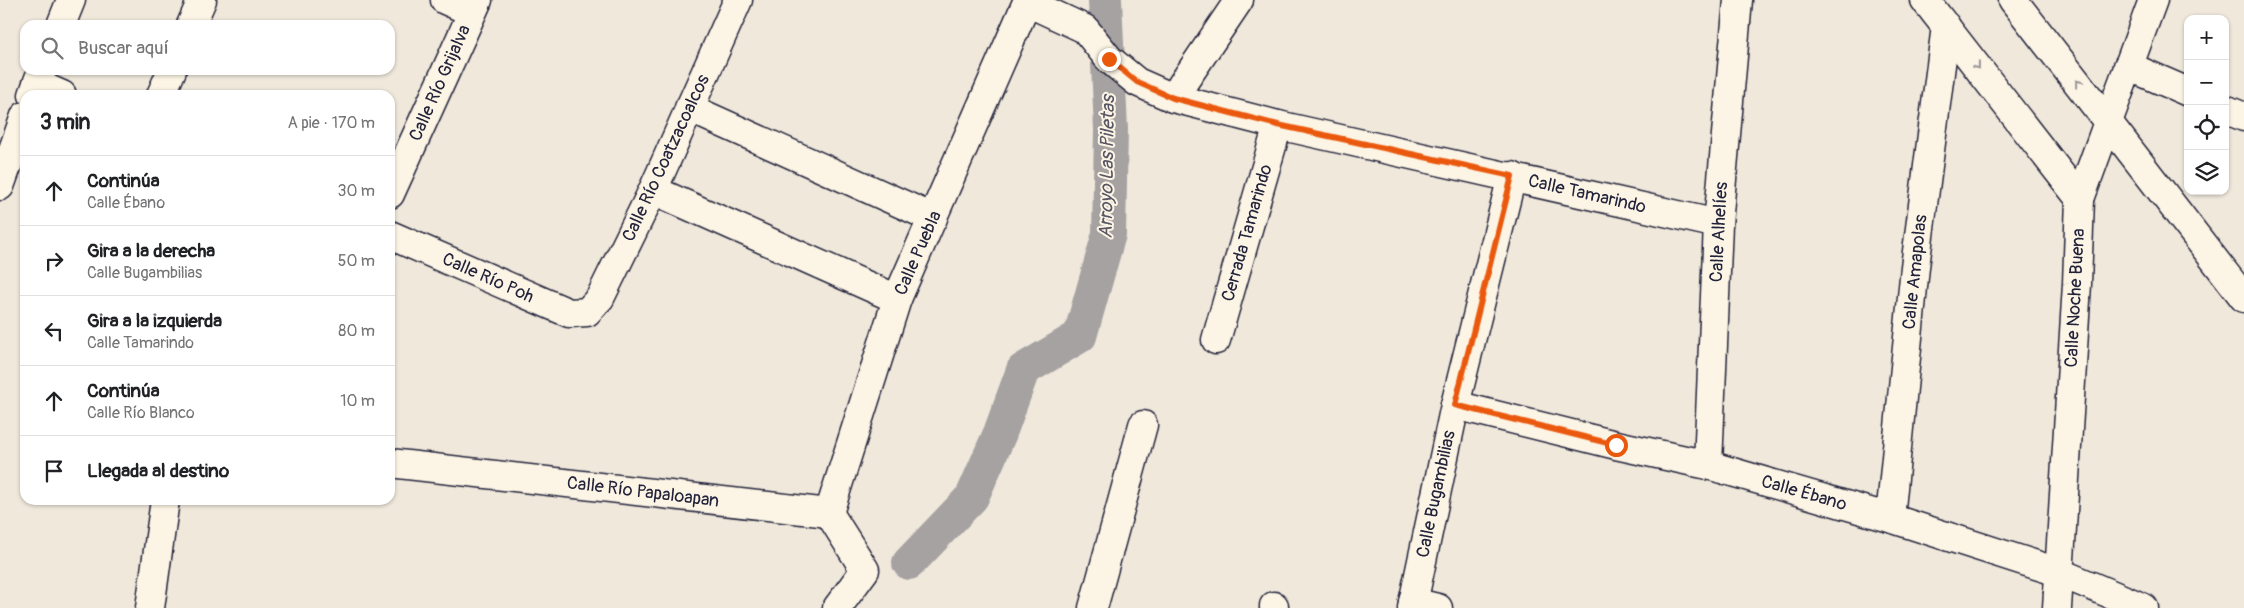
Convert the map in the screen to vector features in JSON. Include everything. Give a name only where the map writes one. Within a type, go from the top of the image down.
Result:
[{"type":"street","points":[[63,20],[72,0]]},
{"type":"street","points":[[193,20],[202,0]]},
{"type":"street","points":[[445,0],[475,6]]},
{"type":"street","name":"Calle Río Coatzacoalcos","points":[[587,312],[600,298],[653,190],[738,0]]},
{"type":"street","points":[[1173,98],[1238,0]]},
{"type":"street","name":"Calle Alhelíes","points":[[1708,465],[1718,224],[1738,0]]},
{"type":"street","points":[[1925,0],[2080,199]]},
{"type":"street","points":[[2013,0],[2244,298]]},
{"type":"street","name":"Calle Noche Buena","points":[[2057,608],[2077,284],[2080,199],[2153,0]]},
{"type":"street","name":"Calle Tamarindo","points":[[1025,1],[1085,29],[1109,59],[1137,82],[1173,98],[1278,125],[1512,176],[1718,224]]},
{"type":"street","name":"Calle Puebla","points":[[829,513],[897,299],[1025,1]]},
{"type":"street","name":"Calle Río Grijalva","points":[[395,183],[475,6]]},
{"type":"street","name":"Calle Amapolas","points":[[1890,518],[1915,267],[1946,26]]},
{"type":"street","points":[[2128,66],[2184,90]]},
{"type":"street","points":[[163,90],[170,75]]},
{"type":"street","points":[[37,83],[52,90]]},
{"type":"street","points":[[689,108],[933,218]]},
{"type":"street","points":[[2229,111],[2244,117]]},
{"type":"street","name":"Cerrada Tamarindo","points":[[1216,340],[1278,125]]},
{"type":"street","points":[[0,186],[20,130]]},
{"type":"street","name":"Calle Bugambilias","points":[[1421,606],[1455,405],[1512,176]]},
{"type":"street","points":[[653,190],[897,299]]},
{"type":"street","name":"Calle Río Poh","points":[[395,237],[569,313],[587,312]]},
{"type":"street","name":"Calle Ébano","points":[[1455,405],[1616,445],[1708,465],[1890,518],[2058,572],[2144,608]]},
{"type":"street","points":[[1093,608],[1144,425]]},
{"type":"street","name":"Calle Río Papaloapan","points":[[395,464],[829,513]]},
{"type":"street","points":[[150,608],[164,505]]},
{"type":"street","points":[[829,513],[865,570],[837,608]]},
{"type":"waterway","name":"Arroyo Las Piletas","points":[[909,563],[972,497],[1000,433],[1023,370],[1080,336],[1109,234],[1111,130],[1105,0]]},
{"type":"route","points":[[1109,59],[1137,82],[1173,98],[1278,125],[1512,176],[1455,405],[1616,445]]}]
